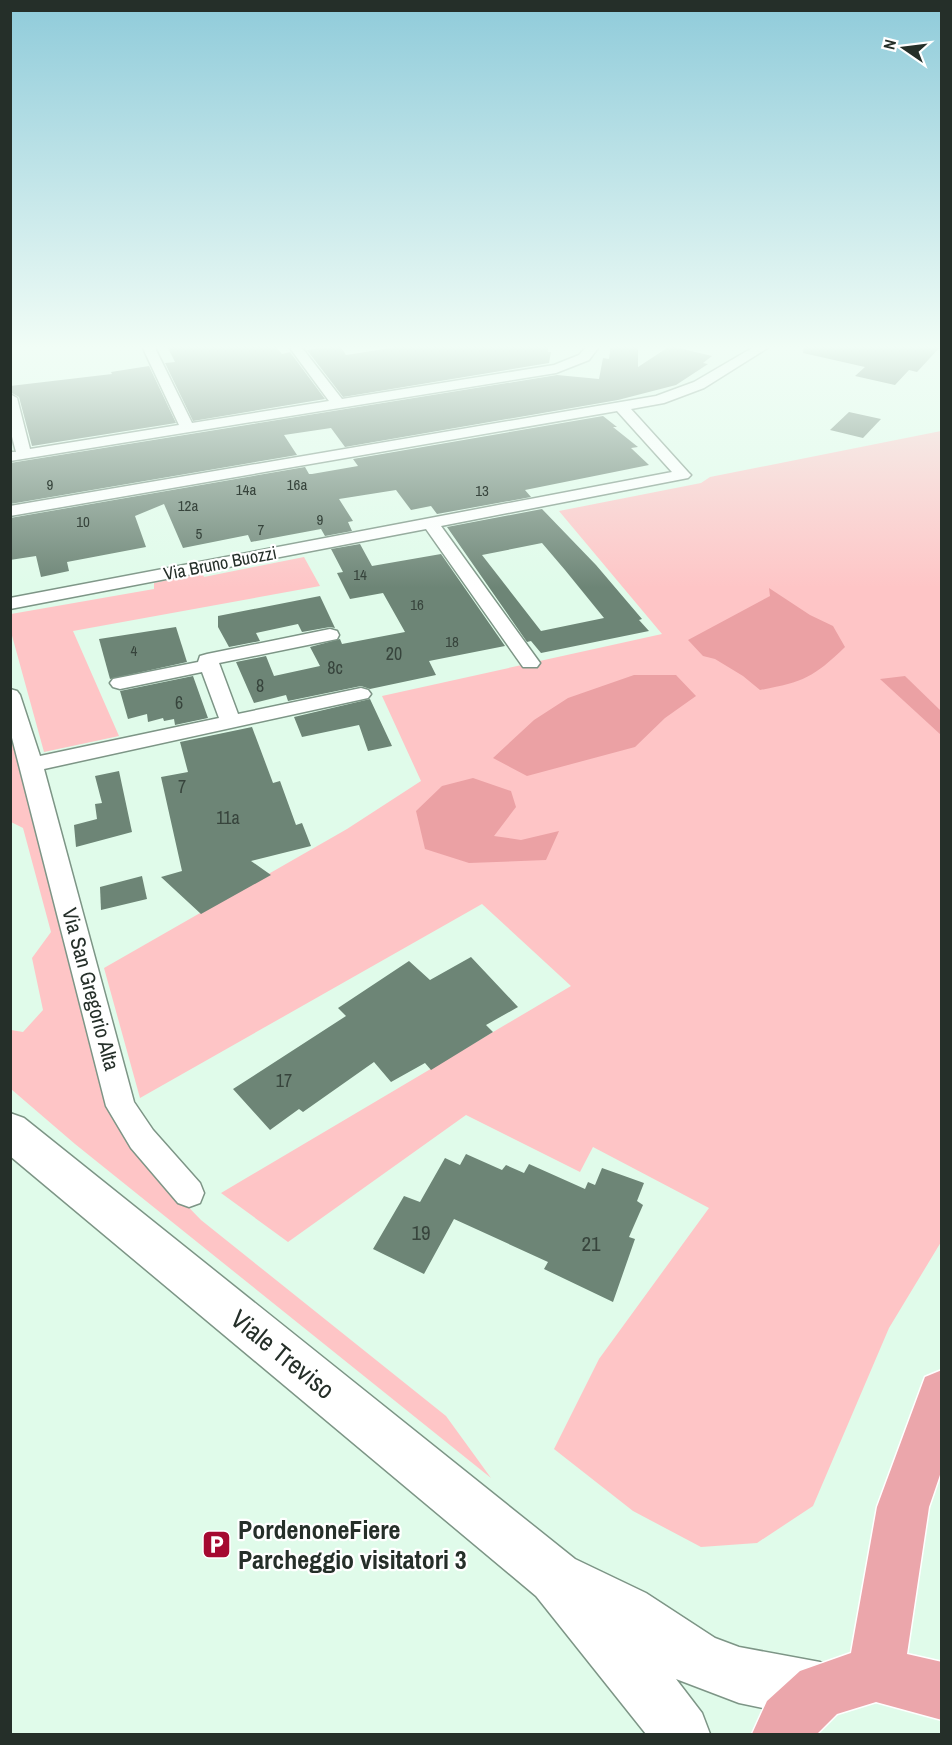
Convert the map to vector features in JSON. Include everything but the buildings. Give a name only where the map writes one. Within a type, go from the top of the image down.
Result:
[{"type":"main road","name":"Viale Treviso","points":[[10,1131],[555,1577],[665,1711],[681,1734]]},
{"type":"main road","points":[[942,1394],[903,1507],[876,1674],[942,1691]]},
{"type":"main road","name":"Viale Treviso","points":[[555,1577],[627,1612],[699,1661],[739,1675],[820,1690],[876,1674]]},
{"type":"main road","name":"Viale Treviso","points":[[781,1734],[788,1722],[820,1690]]},
{"type":"street","points":[[13,425],[17,456],[210,425]]},
{"type":"street","points":[[10,511],[513,425]]},
{"type":"street","name":"Via Bruno Buozzi","points":[[10,604],[683,475],[638,425]]},
{"type":"street","points":[[429,522],[530,663]]},
{"type":"street","points":[[230,721],[207,660],[330,635]]},
{"type":"street","points":[[120,683],[210,665]]},
{"type":"street","points":[[32,765],[361,694]]},
{"type":"street","name":"Via San Gregorio Alta","points":[[10,695],[32,765],[121,1106],[141,1139],[189,1193]]},
{"type":"shaded area","points":[[941,431],[941,1242],[889,1328],[813,1506],[757,1543],[701,1547],[633,1511],[554,1449],[599,1359],[709,1208],[593,1147],[580,1172],[466,1115],[288,1242],[221,1193],[571,986],[482,904],[140,1098],[104,968],[347,829],[421,781],[382,696],[662,634],[559,511],[701,483],[710,477]]},
{"type":"shaded area","points":[[304,557],[320,586],[73,631],[119,736],[44,752],[11,632],[11,614],[154,589],[154,583],[202,573],[204,577]]},
{"type":"shaded area","points":[[769,588],[810,615],[833,626],[845,647],[824,666],[807,677],[760,690],[743,676],[715,659],[703,656],[688,640],[770,596]]},
{"type":"shaded area","points":[[634,675],[676,675],[696,696],[665,718],[635,747],[527,776],[493,758],[534,720],[568,698]]},
{"type":"shaded area","points":[[905,676],[941,711],[941,735],[880,679]]},
{"type":"shaded area","points":[[11,733],[139,1156],[201,1220],[446,1416],[491,1478],[75,1144],[11,1089],[11,1030],[23,1032],[43,1010],[32,958],[51,932],[23,828],[11,822]]},
{"type":"shaded area","points":[[473,778],[511,791],[516,807],[494,836],[521,840],[559,831],[546,860],[469,863],[425,849],[416,811],[442,786]]},
{"type":"place","name":"PordenoneFiere Parcheggio visitatori 3","points":[[217,1544]]}]
